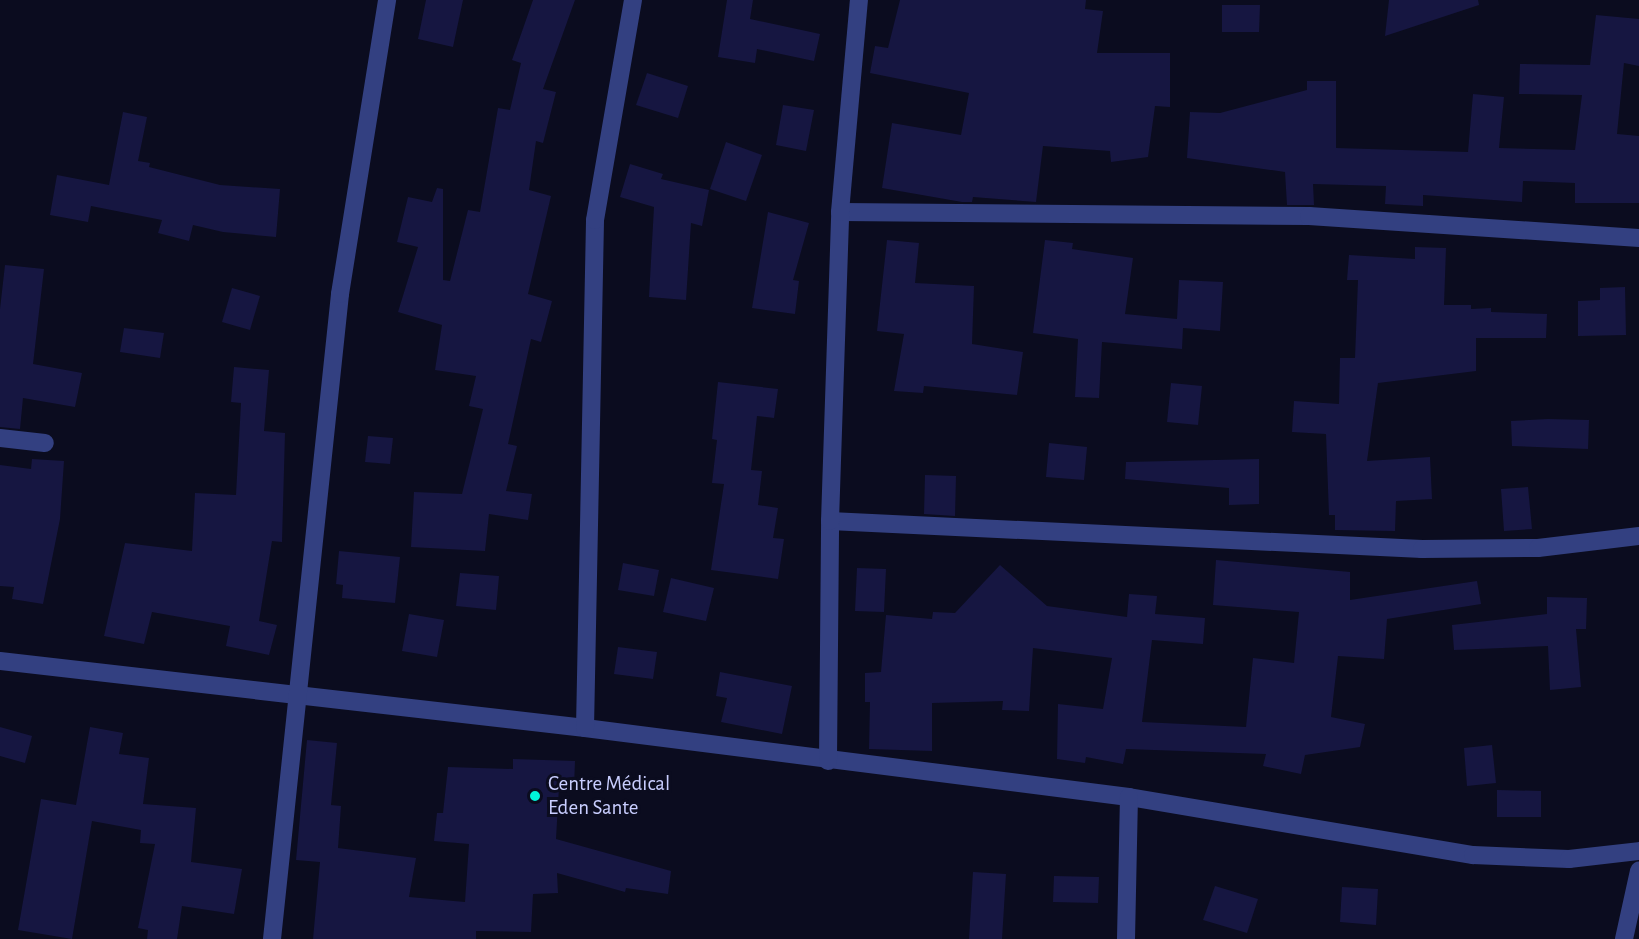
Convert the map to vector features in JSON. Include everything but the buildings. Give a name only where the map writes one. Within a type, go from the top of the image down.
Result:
[{"type":"street","points":[[272,939],[300,693],[340,294],[387,0]]},
{"type":"street","points":[[585,728],[595,220],[633,0]]},
{"type":"street","points":[[828,761],[830,521],[840,212],[859,0]]},
{"type":"street","points":[[840,212],[1309,216],[1639,238]]},
{"type":"street","points":[[0,438],[45,443]]},
{"type":"street","points":[[830,521],[1422,549],[1538,548],[1639,536]]},
{"type":"street","points":[[0,661],[300,693],[828,761],[1130,797],[1473,855],[1569,859],[1639,851]]},
{"type":"street","points":[[1126,939],[1130,797]]},
{"type":"street","points":[[1624,939],[1639,871]]},
{"type":"place","name":"Centre Médical Eden Sante","points":[[535,796]]}]
